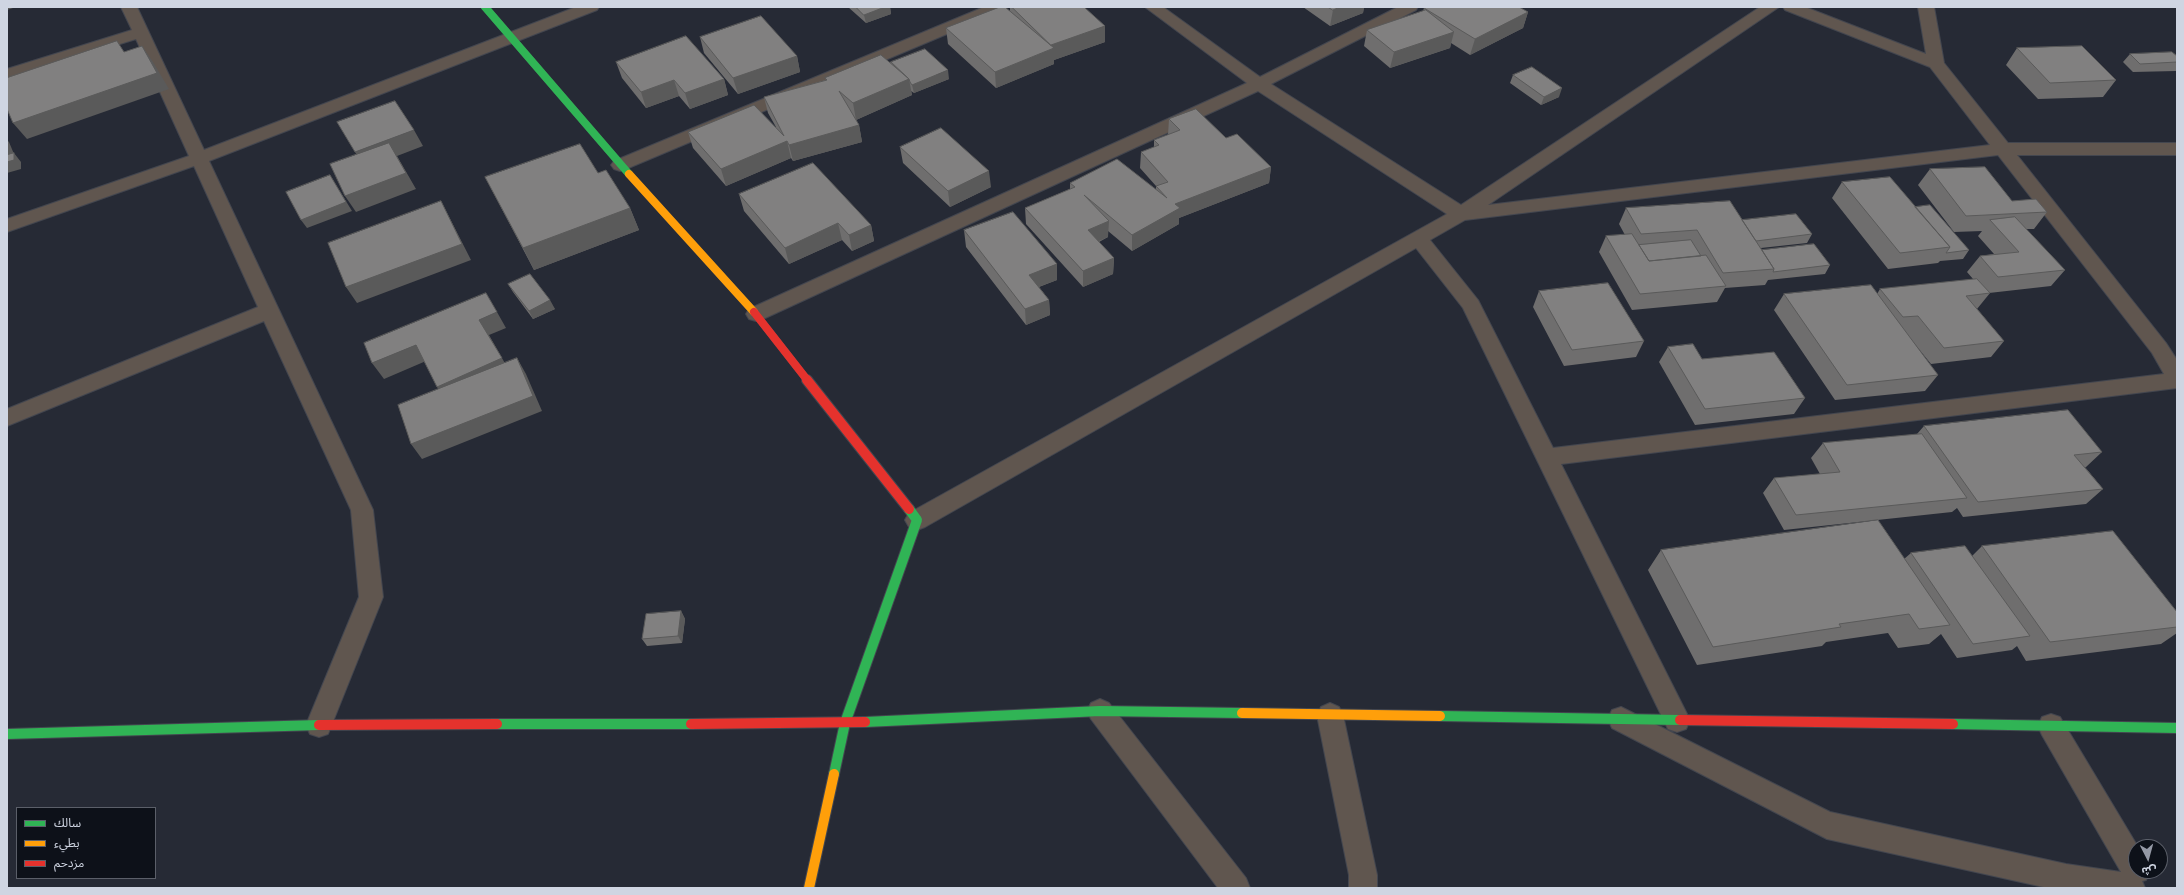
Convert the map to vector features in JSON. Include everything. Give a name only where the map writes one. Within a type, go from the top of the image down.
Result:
[{"type":"street","points":[[129,7],[271,310],[362,510],[371,597],[319,725]]},
{"type":"street","points":[[485,7],[512,36],[620,165],[756,314],[917,520]]},
{"type":"street","points":[[7,226],[200,158],[512,36],[591,7]]},
{"type":"street","points":[[620,165],[998,7]]},
{"type":"street","points":[[1153,7],[1259,84],[1460,214],[2004,149],[2177,150]]},
{"type":"street","points":[[756,314],[1259,84],[1410,7]]},
{"type":"street","points":[[809,888],[845,723],[917,520],[1460,214],[1771,7]]},
{"type":"street","points":[[1791,7],[1936,64]]},
{"type":"street","points":[[1926,7],[1936,64],[2168,348],[2177,377]]},
{"type":"street","points":[[7,74],[141,32]]},
{"type":"street","points":[[1418,238],[1471,305],[1678,720]]},
{"type":"street","points":[[7,418],[271,310]]},
{"type":"street","points":[[1547,457],[2177,380]]},
{"type":"street","points":[[7,734],[319,725],[845,723],[1100,711],[2177,728]]},
{"type":"street","points":[[1100,711],[1236,888]]},
{"type":"street","points":[[1330,714],[1363,875],[1362,888]]},
{"type":"street","points":[[1621,719],[1826,825],[2066,878],[2131,888]]},
{"type":"street","points":[[2051,726],[2128,858]]},
{"type":"street","points":[[2141,879],[2147,888]]},
{"type":"building","points":[[856,7],[885,7],[864,15]]},
{"type":"building","points":[[1000,7],[1005,7],[1054,48],[995,72],[946,28]]},
{"type":"building","points":[[1012,7],[1084,7],[1105,26],[1051,45]]},
{"type":"building","points":[[1328,7],[1340,7],[1333,10]]},
{"type":"building","points":[[1519,7],[1528,12],[1475,39],[1424,8]]},
{"type":"building","points":[[1426,10],[1454,32],[1394,52],[1367,30]]},
{"type":"building","points":[[761,16],[797,56],[733,78],[700,37]]},
{"type":"building","points":[[686,36],[724,79],[685,93],[674,80],[641,92],[616,62]]},
{"type":"building","points":[[117,41],[124,52],[142,46],[157,73],[13,123],[7,109],[7,78]]},
{"type":"building","points":[[2082,46],[2116,80],[2050,83],[2017,48]]},
{"type":"building","points":[[925,49],[948,70],[912,85],[909,79],[891,62]]},
{"type":"building","points":[[2172,52],[2177,56],[2177,62],[2140,64],[2130,54]]},
{"type":"building","points":[[881,55],[909,79],[853,103],[839,91],[859,125],[789,145],[787,141],[721,169],[688,132],[754,105],[784,136],[764,97],[827,80],[825,78]]},
{"type":"building","points":[[1532,67],[1562,88],[1544,97],[1513,75]]},
{"type":"building","points":[[395,101],[414,130],[355,152],[337,122]]},
{"type":"building","points":[[1196,109],[1226,138],[1237,134],[1271,167],[1175,204],[1180,208],[1132,235],[1084,195],[1109,221],[1088,230],[1114,258],[1083,271],[1025,208],[1075,187],[1070,183],[1117,159],[1167,198],[1156,186],[1168,182],[1141,152],[1159,145],[1154,140],[1180,130],[1169,119]]},
{"type":"building","points":[[941,128],[989,171],[948,191],[900,147]]},
{"type":"building","points":[[389,143],[406,173],[345,196],[330,164]]},
{"type":"building","points":[[580,144],[598,173],[606,170],[630,208],[523,248],[485,177]]},
{"type":"building","points":[[14,153],[14,160],[7,162],[7,155]]},
{"type":"building","points":[[813,163],[871,225],[849,235],[838,223],[785,248],[739,194]]},
{"type":"building","points":[[1985,167],[2012,201],[2036,199],[2047,212],[1966,216],[1930,169]]},
{"type":"building","points":[[330,175],[346,202],[301,220],[286,192]]},
{"type":"building","points":[[1890,177],[1950,247],[1900,253],[1842,182]]},
{"type":"building","points":[[441,201],[462,244],[346,287],[328,243]]},
{"type":"building","points":[[1730,201],[1774,269],[1723,273],[1697,230],[1641,234],[1626,208]]},
{"type":"building","points":[[1930,205],[1969,250],[1946,253],[1950,247],[1915,207]]},
{"type":"building","points":[[1013,212],[1057,264],[1029,275],[1049,300],[1025,309],[964,230]]},
{"type":"building","points":[[1796,214],[1812,234],[1756,241],[1742,220]]},
{"type":"building","points":[[2015,217],[2065,270],[1998,277],[1980,256],[2019,252],[1990,220]]},
{"type":"building","points":[[1632,234],[1649,261],[1706,255],[1726,286],[1640,294],[1606,236]]},
{"type":"building","points":[[1691,240],[1701,256],[1649,261],[1639,245]]},
{"type":"building","points":[[1814,244],[1830,265],[1773,272],[1774,269],[1762,250]]},
{"type":"building","points":[[530,274],[550,300],[529,311],[508,284]]},
{"type":"building","points":[[1977,279],[1990,293],[1966,296],[2004,341],[1944,348],[1918,316],[1903,317],[1880,289]]},
{"type":"building","points":[[1608,283],[1644,341],[1572,350],[1539,291]]},
{"type":"building","points":[[1871,285],[1938,375],[1847,385],[1784,294]]},
{"type":"building","points":[[486,293],[497,312],[479,320],[502,358],[437,387],[416,345],[372,363],[364,343]]},
{"type":"building","points":[[1693,344],[1702,359],[1774,352],[1805,398],[1705,409],[1668,347]]},
{"type":"building","points":[[517,358],[533,396],[411,444],[398,405]]},
{"type":"building","points":[[2068,410],[2102,452],[2074,455],[2103,489],[1978,502],[1924,426]]},
{"type":"building","points":[[1922,434],[1967,498],[1796,515],[1774,478],[1840,472],[1823,443]]},
{"type":"building","points":[[1878,520],[1950,625],[1919,629],[1909,614],[1839,624],[1841,627],[1713,647],[1661,550]]},
{"type":"building","points":[[2113,531],[2177,612],[2177,627],[2050,642],[1982,546]]},
{"type":"building","points":[[1965,546],[2030,636],[1973,644],[1911,553]]},
{"type":"building","points":[[681,611],[678,636],[642,639],[646,614]]},
{"type":"traffic: fast","points":[[485,7],[629,174]]},
{"type":"traffic: fast","points":[[834,774],[845,723],[917,520],[909,509]]},
{"type":"traffic: fast","points":[[865,722],[1100,711],[1242,713]]},
{"type":"traffic: fast","points":[[1440,716],[1680,720]]},
{"type":"traffic: fast","points":[[497,724],[691,724]]},
{"type":"traffic: fast","points":[[1953,724],[2177,728]]},
{"type":"traffic: fast","points":[[7,734],[319,725]]},
{"type":"traffic: slow","points":[[629,174],[754,312]]},
{"type":"traffic: slow","points":[[1242,713],[1440,716]]},
{"type":"traffic: slow","points":[[809,888],[834,774]]},
{"type":"traffic: jam","points":[[754,312],[909,509]]},
{"type":"traffic: jam","points":[[1680,720],[1953,724]]},
{"type":"traffic: jam","points":[[691,724],[865,722]]},
{"type":"traffic: jam","points":[[319,725],[497,724]]}]
